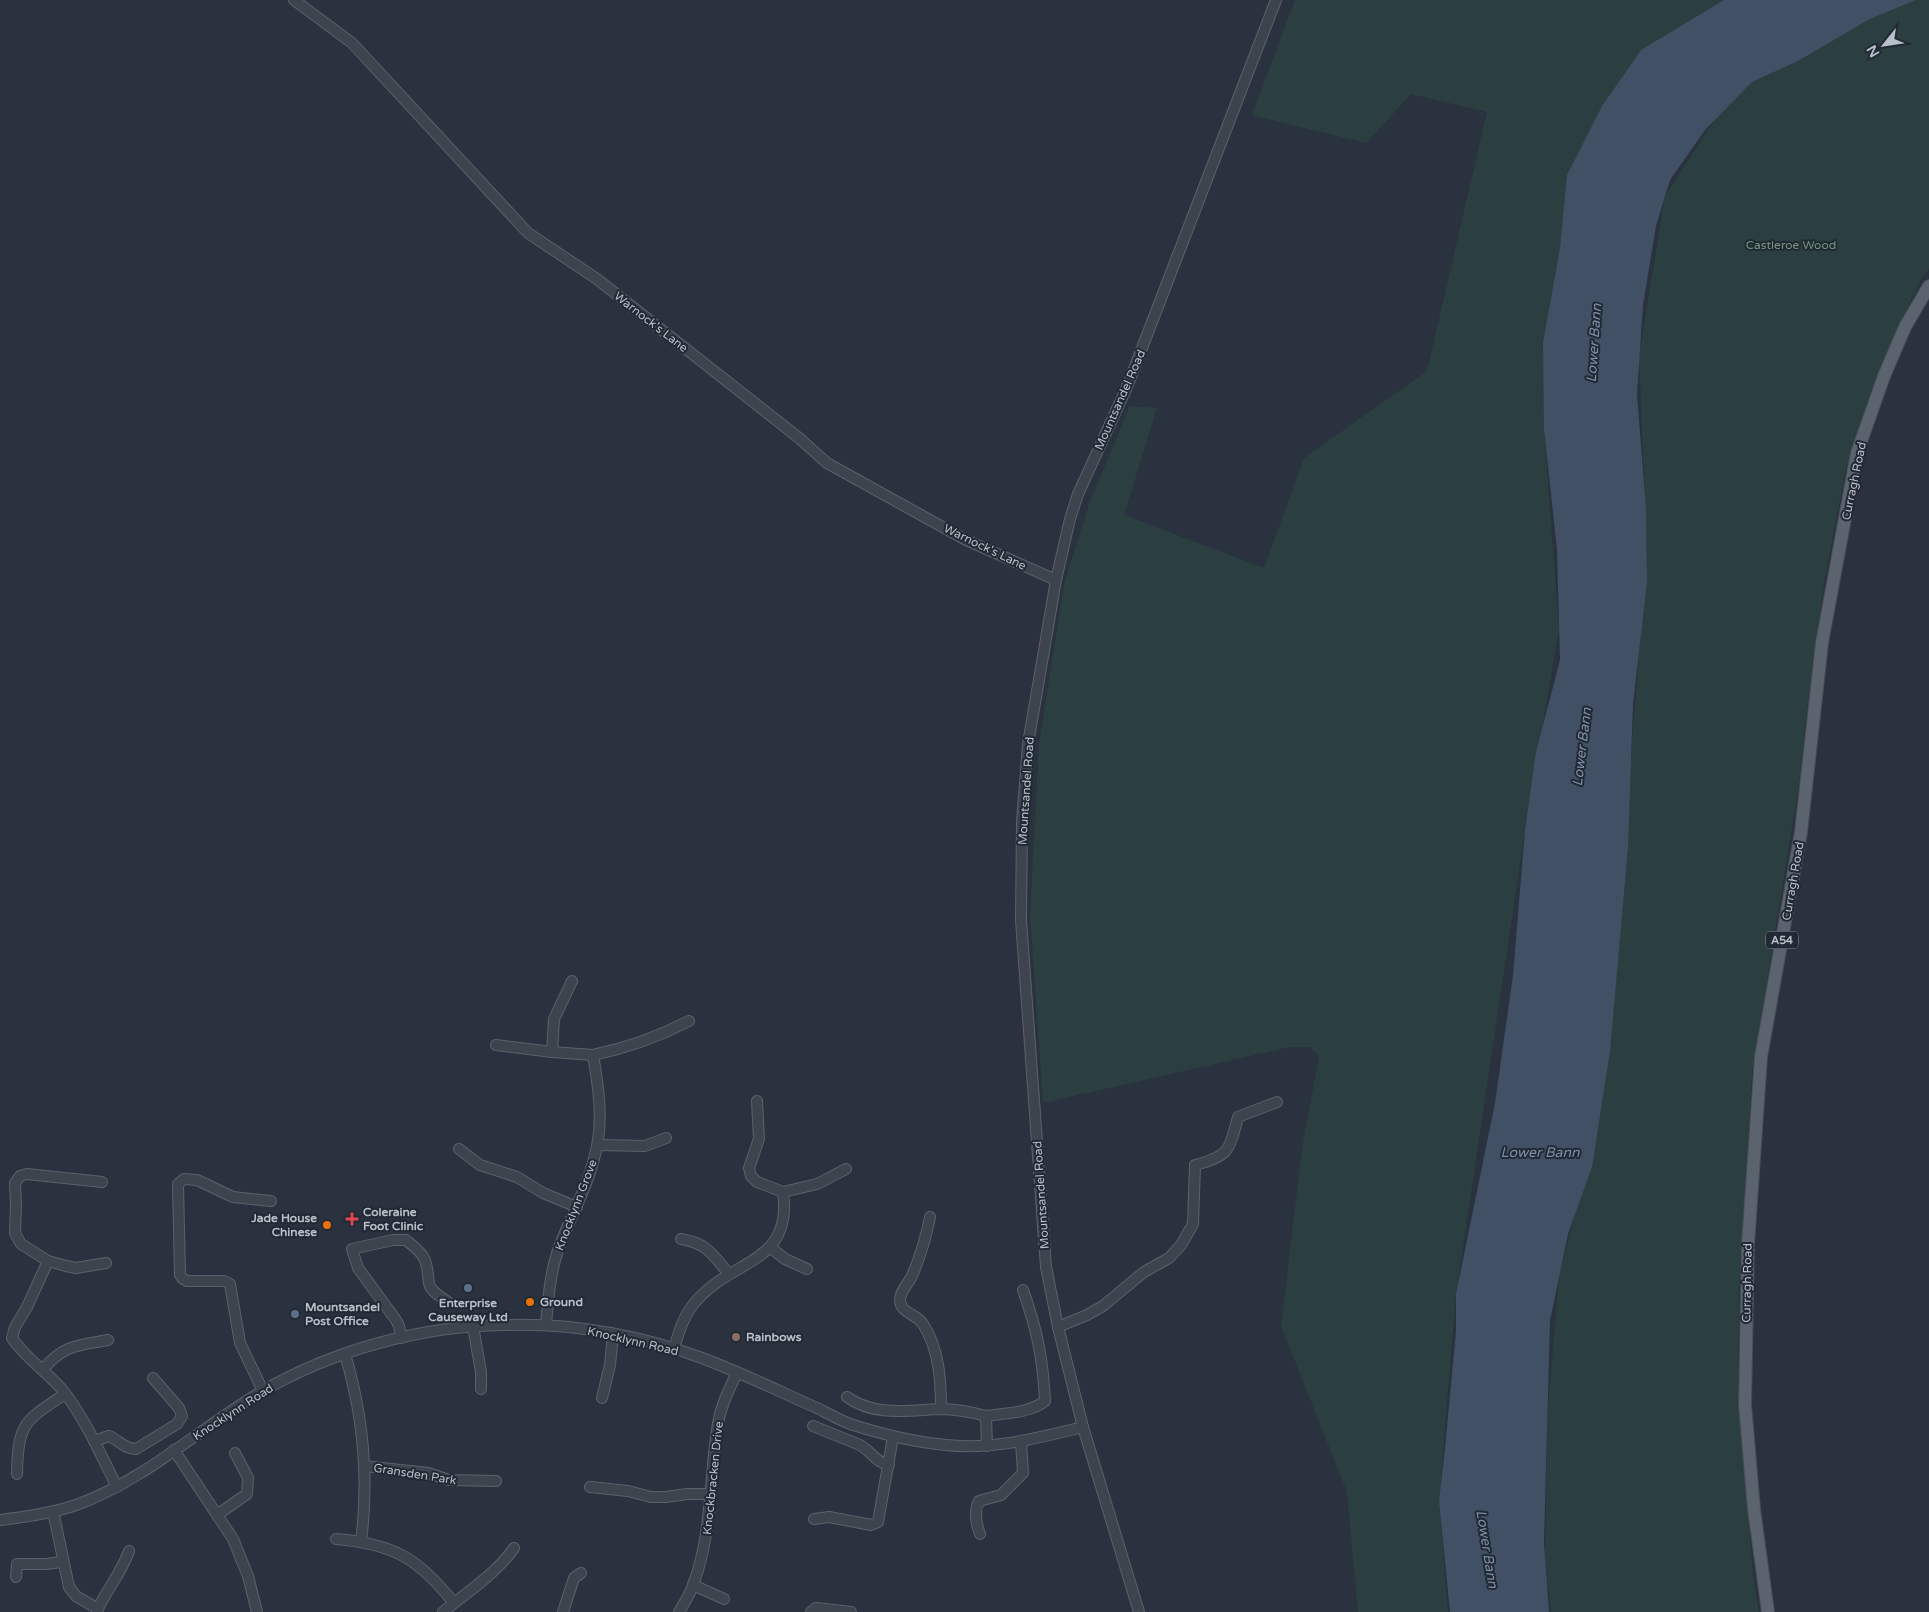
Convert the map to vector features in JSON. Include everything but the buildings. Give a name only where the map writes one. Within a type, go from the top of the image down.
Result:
[{"type":"main road","name":"Curragh Road","points":[[1768,1612],[1754,1509],[1745,1404],[1748,1244],[1761,1057],[1802,832],[1822,644],[1857,453],[1884,376],[1905,327],[1929,286]]},
{"type":"street","name":"Warnock's Lane","points":[[294,0],[352,43],[528,232],[596,279],[799,438],[827,463],[966,540],[1056,580]]},
{"type":"street","name":"Mountsandel Road","points":[[1139,1612],[1083,1427],[1058,1327],[1046,1267],[1021,920],[1022,822],[1028,744],[1056,580],[1070,519],[1078,494],[1127,387],[1276,0]]},
{"type":"street","points":[[552,1052],[554,1019],[572,981]]},
{"type":"street","points":[[496,1045],[593,1055],[620,1049],[657,1037],[689,1021]]},
{"type":"street","name":"Knocklynn Grove","points":[[546,1325],[557,1253],[588,1180],[598,1145],[599,1098],[593,1055]]},
{"type":"street","points":[[757,1101],[759,1139],[749,1168],[757,1182],[783,1192],[817,1184],[846,1169]]},
{"type":"street","points":[[1058,1327],[1088,1315],[1103,1306],[1144,1272],[1169,1258],[1181,1245],[1193,1224],[1195,1165],[1215,1160],[1230,1147],[1238,1117],[1277,1102]]},
{"type":"street","name":"Knocklynn Grove","points":[[598,1145],[645,1146],[666,1138]]},
{"type":"street","points":[[459,1149],[480,1165],[517,1177],[543,1193],[577,1207]]},
{"type":"street","points":[[102,1182],[27,1174],[16,1178],[14,1183],[16,1210],[14,1227],[16,1238],[21,1244],[48,1261],[76,1268],[106,1263]]},
{"type":"street","points":[[262,1391],[240,1343],[230,1284],[224,1281],[187,1281],[182,1278],[178,1184],[184,1179],[197,1180],[233,1197],[271,1201]]},
{"type":"street","points":[[674,1349],[682,1323],[690,1308],[698,1299],[729,1274],[771,1248],[781,1232],[786,1209],[783,1192]]},
{"type":"street","points":[[930,1218],[926,1239],[911,1278],[900,1295],[900,1302],[902,1309],[920,1320],[934,1350],[941,1372],[941,1409]]},
{"type":"street","points":[[681,1239],[695,1242],[708,1249],[729,1274]]},
{"type":"street","points":[[402,1338],[396,1320],[358,1268],[352,1249],[378,1242],[406,1240],[425,1259],[428,1283],[433,1292],[448,1302]]},
{"type":"street","points":[[771,1248],[785,1259],[807,1269]]},
{"type":"street","points":[[48,1261],[27,1307],[15,1327],[12,1338],[66,1394],[94,1441],[117,1487]]},
{"type":"street","points":[[847,1396],[867,1407],[905,1412],[941,1409],[966,1411],[986,1416],[1020,1412],[1039,1406],[1045,1401],[1043,1365],[1039,1337],[1023,1290]]},
{"type":"street","name":"Knocklynn Road","points":[[0,1520],[53,1512],[76,1505],[117,1487],[262,1391],[306,1369],[345,1354],[402,1338],[473,1326],[546,1325],[613,1334],[674,1349],[703,1358],[848,1423],[893,1436],[947,1446],[987,1446],[1021,1442],[1083,1427]]},
{"type":"street","points":[[473,1326],[482,1389]]},
{"type":"street","points":[[602,1398],[610,1365],[613,1334]]},
{"type":"street","points":[[43,1370],[53,1358],[68,1347],[108,1340]]},
{"type":"street","name":"Gransden Park","points":[[345,1354],[356,1402],[364,1466],[365,1507],[361,1541]]},
{"type":"street","name":"Knockbracken Drive","points":[[679,1612],[693,1585],[705,1545],[712,1494],[717,1430],[722,1407],[737,1373]]},
{"type":"street","points":[[94,1441],[108,1436],[122,1446],[136,1449],[177,1424],[182,1416],[179,1408],[153,1378]]},
{"type":"street","points":[[17,1474],[19,1443],[25,1426],[36,1413],[66,1394]]},
{"type":"street","points":[[986,1416],[987,1446]]},
{"type":"street","points":[[813,1426],[860,1445],[880,1462],[889,1465]]},
{"type":"street","points":[[814,1519],[828,1517],[871,1525],[878,1522],[893,1436]]},
{"type":"street","points":[[980,1534],[977,1527],[976,1506],[978,1501],[1001,1495],[1022,1473],[1021,1442]]},
{"type":"street","points":[[174,1450],[217,1515],[238,1551],[254,1596],[257,1612]]},
{"type":"street","points":[[217,1515],[247,1494],[248,1478],[235,1453]]},
{"type":"street","name":"Gransden Park","points":[[364,1466],[428,1473],[449,1480],[496,1481]]},
{"type":"street","points":[[590,1487],[628,1491],[651,1497],[712,1494]]},
{"type":"street","points":[[53,1512],[62,1562],[71,1592],[97,1610],[129,1551]]},
{"type":"street","points":[[336,1539],[361,1541],[381,1546],[407,1557],[430,1576],[454,1603]]},
{"type":"street","points":[[443,1612],[508,1557],[514,1548]]},
{"type":"street","points":[[16,1576],[16,1564],[62,1562]]},
{"type":"street","points":[[563,1612],[574,1578],[581,1573]]},
{"type":"street","points":[[693,1585],[724,1599]]},
{"type":"street","points":[[811,1612],[816,1608],[851,1612]]},
{"type":"green space","points":[[1295,0],[1732,0],[1641,50],[1607,99],[1544,429],[1559,629],[1525,830],[1456,1294],[1439,1501],[1448,1612],[1358,1612],[1347,1492],[1281,1326],[1302,1148],[1319,1056],[1310,1047],[1290,1047],[1043,1103],[1030,914],[1039,744],[1064,584],[1090,501],[1130,406],[1157,408],[1124,515],[1264,568],[1304,458],[1427,371],[1487,112],[1411,94],[1366,143],[1252,115]]},
{"type":"green space","name":"Castleroe Wood","points":[[1916,0],[1929,0],[1929,269],[1920,281],[1875,379],[1846,468],[1826,572],[1813,659],[1798,790],[1752,1073],[1739,1286],[1738,1386],[1753,1575],[1759,1612],[1551,1612],[1545,1558],[1548,1407],[1559,1276],[1598,1126],[1615,989],[1627,858],[1632,742],[1647,556],[1639,356],[1665,196],[1715,119],[1752,82],[1798,61],[1870,19]]},
{"type":"water","name":"Lower Bann","points":[[1724,0],[1916,0],[1870,19],[1798,61],[1752,82],[1705,130],[1670,180],[1656,226],[1643,305],[1637,394],[1646,510],[1647,582],[1633,704],[1628,848],[1610,1051],[1592,1167],[1568,1234],[1550,1321],[1544,1542],[1549,1612],[1450,1612],[1439,1501],[1456,1331],[1456,1294],[1495,1103],[1513,975],[1525,830],[1536,752],[1560,660],[1557,550],[1544,429],[1543,343],[1560,248],[1567,175],[1602,106],[1641,50]]},
{"type":"place","name":"Coleraine Foot Clinic","points":[[352,1219]]},
{"type":"place","name":"Jade House Chinese","points":[[327,1225]]},
{"type":"place","name":"Enterprise Causeway Ltd","points":[[468,1288]]},
{"type":"place","name":"Ground","points":[[530,1302]]},
{"type":"place","name":"Mountsandel Post Office","points":[[295,1314]]},
{"type":"place","name":"Rainbows","points":[[736,1337]]}]
